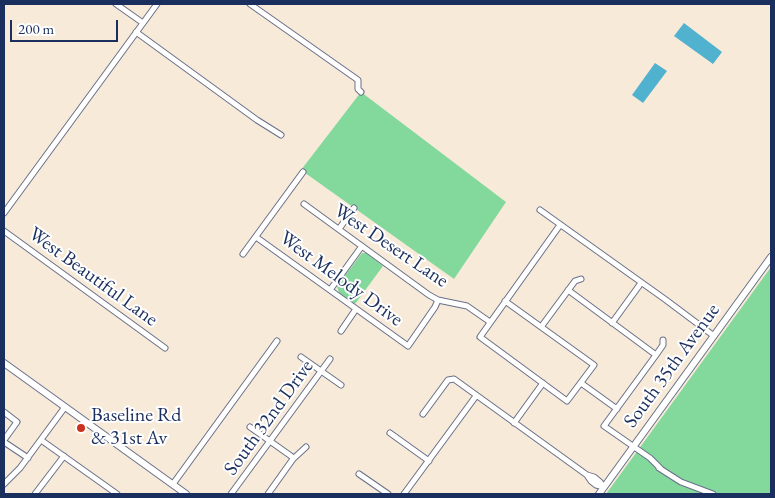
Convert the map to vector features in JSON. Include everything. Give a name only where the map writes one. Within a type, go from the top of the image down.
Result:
[{"type":"main road","name":"South 35th Avenue","points":[[599,494],[771,257]]},
{"type":"main road","points":[[4,363],[186,494]]},
{"type":"street","points":[[116,4],[143,23]]},
{"type":"street","points":[[4,213],[157,4]]},
{"type":"street","points":[[250,4],[358,80],[358,89],[361,92]]},
{"type":"street","points":[[136,32],[257,120],[281,135]]},
{"type":"street","points":[[243,254],[303,172]]},
{"type":"street","name":"West Desert Lane","points":[[304,204],[438,300],[467,306],[490,322]]},
{"type":"street","points":[[338,230],[354,208]]},
{"type":"street","points":[[540,210],[714,336]]},
{"type":"street","points":[[506,301],[594,365],[568,401],[480,337],[560,225]]},
{"type":"street","name":"West Beautiful Lane","points":[[4,231],[165,348]]},
{"type":"street","name":"West Melody Drive","points":[[256,237],[408,346],[438,300]]},
{"type":"street","points":[[330,290],[362,246]]},
{"type":"street","points":[[541,327],[575,281],[581,279]]},
{"type":"street","points":[[612,323],[641,283]]},
{"type":"street","points":[[568,290],[656,355]]},
{"type":"street","points":[[341,331],[356,309]]},
{"type":"street","points":[[663,340],[663,345],[604,426],[681,482],[713,494]]},
{"type":"street","points":[[173,484],[276,341]]},
{"type":"street","points":[[301,357],[341,385]]},
{"type":"street","name":"South 32nd Drive","points":[[231,494],[330,359]]},
{"type":"street","points":[[423,414],[448,380],[452,378],[587,475],[597,486],[604,487]]},
{"type":"street","points":[[514,423],[543,383]]},
{"type":"street","points":[[581,383],[617,409]]},
{"type":"street","points":[[404,494],[476,396]]},
{"type":"street","points":[[4,484],[14,476],[65,407]]},
{"type":"street","points":[[4,412],[17,422],[4,441],[28,458]]},
{"type":"street","points":[[250,426],[291,456]]},
{"type":"street","points":[[390,433],[428,461]]},
{"type":"street","points":[[41,440],[117,494]]},
{"type":"street","points":[[268,494],[292,459],[306,447]]},
{"type":"street","points":[[38,493],[64,456]]},
{"type":"street","points":[[359,474],[388,494]]},
{"type":"green space","points":[[361,92],[506,202],[454,279],[301,170]]},
{"type":"green space","points":[[362,253],[366,253],[383,266],[355,304],[339,293],[337,286]]},
{"type":"green space","points":[[771,267],[771,494],[606,494],[641,446]]},
{"type":"water","points":[[684,23],[722,52],[713,64],[674,36]]},
{"type":"water","points":[[655,63],[667,71],[643,103],[632,95]]},
{"type":"place","name":"Baseline Rd & 31st Av","points":[[81,428]]}]
